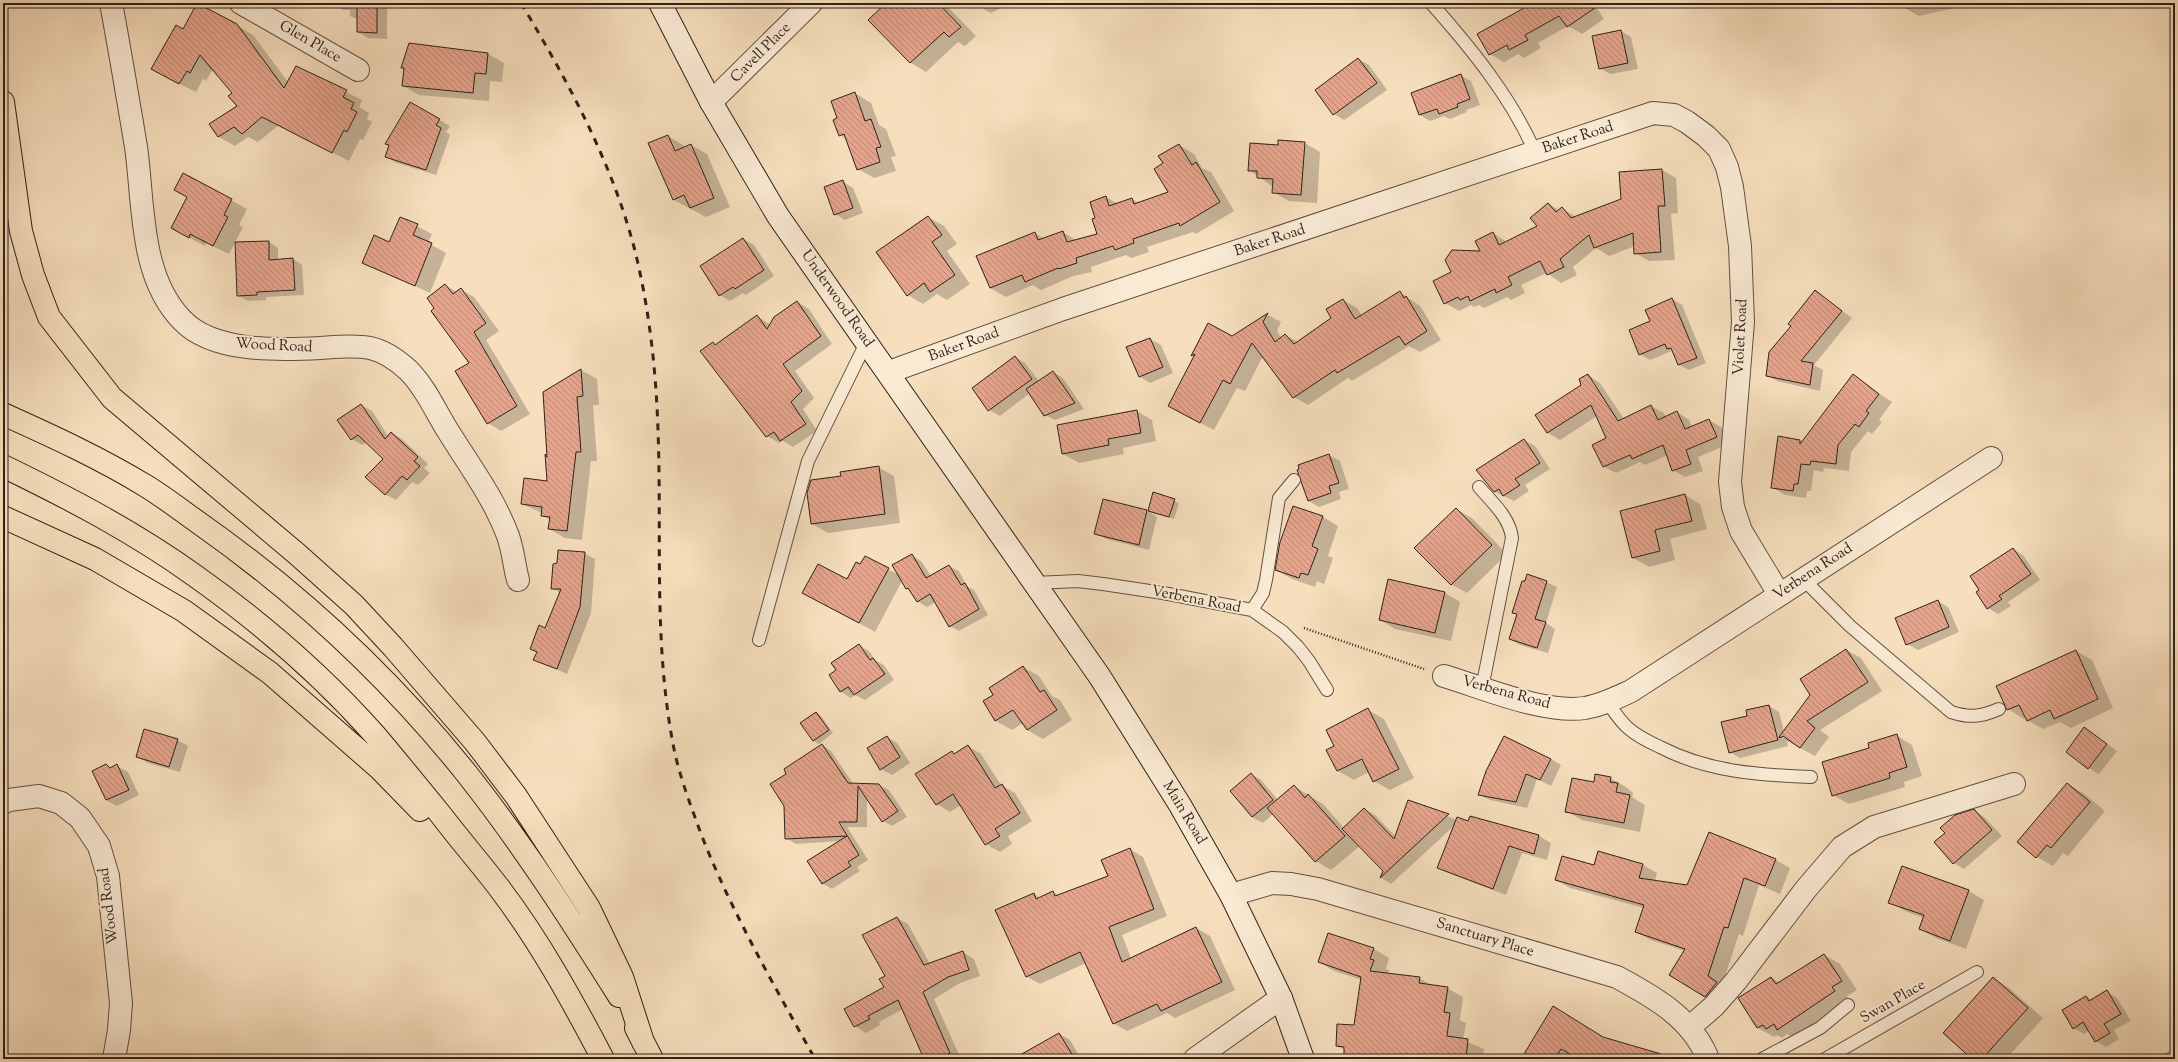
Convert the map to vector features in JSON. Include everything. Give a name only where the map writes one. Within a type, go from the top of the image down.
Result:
[{"type":"highway","points":[[3,102],[21,231],[32,275],[49,317],[112,398],[297,554],[354,605],[394,647],[475,742],[516,796],[589,908],[622,977],[647,1050]]},
{"type":"highway","points":[[3,414],[83,450],[147,487],[234,548],[311,609],[389,684],[467,774],[530,859],[618,995],[647,1050]]},
{"type":"highway","points":[[3,466],[66,497],[128,532],[193,574],[258,624],[317,677],[374,734],[500,890],[541,949],[582,1018],[603,1059]]},
{"type":"highway","points":[[3,517],[95,559],[184,610],[270,672],[380,769],[500,890]]},
{"type":"street","name":"Wood Road","points":[[111,3],[136,149],[148,248],[154,272],[165,296],[182,320],[200,334],[222,342],[254,347],[295,349],[369,348],[392,356],[408,370],[426,392],[490,498],[508,537],[518,580]]},
{"type":"street","name":"Glen Place","points":[[241,3],[358,70]]},
{"type":"street","name":"Underwood Road","points":[[660,3],[711,102],[778,216],[889,372],[1035,583]]},
{"type":"street","name":"Cavell Place","points":[[711,102],[811,3]]},
{"type":"street","name":"Baker Road","points":[[889,372],[1063,309],[1653,113]]},
{"type":"street","name":"Violet Road","points":[[1653,113],[1674,115],[1687,122],[1720,150],[1727,167],[1732,187],[1740,246],[1744,322],[1730,482],[1733,507],[1741,531],[1779,594]]},
{"type":"street","name":"Verbena Road","points":[[1444,676],[1533,703],[1562,708],[1585,708],[1607,702],[1632,691],[1779,594],[1991,458]]},
{"type":"street","name":"Main Road","points":[[1035,583],[1100,677],[1180,805],[1231,895],[1280,998],[1303,1059]]},
{"type":"street","points":[[1690,1027],[1714,1006],[1736,981],[1815,878],[1842,847],[1874,828],[2014,784]]},
{"type":"street","name":"Wood Road","points":[[3,803],[9,800],[39,796],[61,803],[80,818],[99,846],[108,876],[121,1003],[119,1030],[114,1059]]},
{"type":"street","name":"Sanctuary Place","points":[[1231,895],[1272,883],[1291,884],[1318,889],[1617,977],[1648,994],[1675,1013],[1690,1027],[1702,1044],[1708,1059]]},
{"type":"street","points":[[1196,1059],[1280,998]]},
{"type":"lane","points":[[1431,3],[1498,86],[1522,123],[1535,152]]},
{"type":"lane","points":[[759,640],[808,462],[867,341]]},
{"type":"lane","points":[[1294,480],[1279,498],[1263,593],[1252,610],[1283,632],[1298,647],[1309,661],[1327,690]]},
{"type":"lane","points":[[1479,487],[1505,518],[1511,528],[1512,538],[1482,688]]},
{"type":"lane","points":[[1803,579],[1850,626],[1951,712],[1965,717],[1983,716],[1999,709]]},
{"type":"lane","name":"Verbena Road","points":[[1035,583],[1078,581],[1103,584],[1163,593],[1252,610]]},
{"type":"lane","points":[[1607,702],[1628,728],[1646,741],[1680,758],[1722,769],[1756,775],[1812,777]]},
{"type":"lane","name":"Swan Place","points":[[1825,1059],[1977,972]]},
{"type":"lane","points":[[1762,1059],[1820,1028],[1848,1005]]},
{"type":"path","name":"Verbena Road","points":[[1296,625],[1444,676]]},
{"type":"building","points":[[197,3],[237,24],[284,88],[296,66],[347,90],[343,97],[354,103],[351,109],[357,112],[347,132],[344,130],[332,153],[262,117],[242,134],[234,127],[218,137],[209,124],[237,106],[228,96],[232,93],[200,55],[190,73],[187,71],[179,84],[151,69],[176,25],[183,29]]},
{"type":"building","points":[[357,3],[377,3],[377,33],[357,32]]},
{"type":"building","points":[[886,3],[938,3],[961,27],[949,37],[944,32],[910,63],[868,20]]},
{"type":"building","points":[[1533,3],[1602,3],[1567,27],[1559,16],[1525,35],[1528,40],[1509,50],[1507,45],[1489,55],[1477,34]]},
{"type":"building","points":[[1621,30],[1628,63],[1599,69],[1592,36]]},
{"type":"building","points":[[409,43],[488,53],[486,74],[475,73],[473,93],[402,86],[404,68],[401,68]]},
{"type":"building","points":[[1358,58],[1377,83],[1333,115],[1315,90]]},
{"type":"building","points":[[1461,74],[1470,99],[1457,104],[1458,107],[1439,114],[1437,109],[1419,115],[1411,93]]},
{"type":"building","points":[[855,92],[865,121],[871,119],[881,147],[876,148],[880,162],[857,170],[844,134],[839,136],[833,120],[837,118],[831,101]]},
{"type":"building","points":[[410,102],[440,119],[436,125],[441,128],[426,170],[385,157],[389,145],[385,144]]},
{"type":"building","points":[[668,135],[675,151],[691,144],[714,198],[690,208],[684,195],[673,200],[648,143]]},
{"type":"building","points":[[1278,140],[1305,142],[1301,195],[1272,193],[1273,179],[1257,178],[1257,171],[1248,171],[1250,143],[1278,145]]},
{"type":"building","points":[[1179,144],[1192,165],[1196,162],[1220,202],[1180,226],[1179,223],[1133,239],[1134,243],[1115,250],[1113,246],[1076,258],[1077,263],[1059,269],[1058,268],[1025,282],[1022,275],[990,288],[976,256],[1035,232],[1038,240],[1063,231],[1067,242],[1097,234],[1092,219],[1095,218],[1090,202],[1106,196],[1109,206],[1132,198],[1134,204],[1168,192],[1154,169],[1163,163],[1158,156]]},
{"type":"building","points":[[1662,169],[1665,206],[1658,206],[1661,252],[1634,254],[1633,233],[1594,248],[1589,235],[1560,259],[1564,267],[1547,275],[1540,261],[1508,277],[1512,285],[1496,293],[1495,289],[1470,301],[1468,296],[1460,300],[1458,297],[1444,304],[1433,281],[1451,272],[1445,260],[1452,250],[1480,251],[1475,241],[1493,232],[1499,245],[1537,226],[1530,218],[1548,203],[1556,212],[1562,207],[1571,218],[1621,199],[1619,172]]},
{"type":"building","points":[[183,173],[232,199],[224,215],[228,217],[213,246],[190,234],[189,238],[171,228],[187,197],[174,190]]},
{"type":"building","points":[[843,180],[853,208],[834,215],[824,187]]},
{"type":"building","points":[[928,216],[942,235],[932,242],[955,275],[930,292],[924,283],[907,296],[876,252]]},
{"type":"building","points":[[400,217],[418,224],[413,235],[432,243],[415,286],[362,263],[374,235],[389,242]]},
{"type":"building","points":[[743,238],[764,270],[735,289],[733,287],[719,296],[700,266]]},
{"type":"building","points":[[269,241],[269,260],[293,258],[295,290],[257,292],[257,295],[237,296],[235,242]]},
{"type":"building","points":[[445,284],[453,294],[461,288],[486,323],[474,332],[517,406],[487,424],[455,371],[469,363],[431,311],[434,308],[427,298]]},
{"type":"building","points":[[1815,290],[1842,311],[1801,361],[1813,363],[1810,385],[1766,376],[1769,352],[1791,326],[1788,324]]},
{"type":"building","points":[[1400,291],[1404,298],[1406,296],[1427,331],[1405,345],[1399,336],[1337,373],[1335,370],[1293,398],[1252,343],[1230,384],[1223,380],[1200,423],[1168,406],[1195,354],[1191,356],[1208,323],[1232,336],[1268,313],[1263,322],[1275,342],[1285,334],[1294,344],[1331,318],[1326,309],[1343,299],[1355,319]]},
{"type":"building","points":[[1672,298],[1697,358],[1678,365],[1671,348],[1667,349],[1665,344],[1639,355],[1629,330],[1650,321],[1645,310]]},
{"type":"building","points":[[797,301],[821,336],[783,364],[802,391],[791,402],[806,424],[780,441],[774,432],[766,437],[700,351],[713,342],[715,345],[757,315],[767,329],[774,317]]},
{"type":"building","points":[[1150,338],[1163,367],[1139,377],[1126,347]]},
{"type":"building","points":[[1015,356],[1032,379],[988,411],[972,388]]},
{"type":"building","points":[[581,369],[583,396],[577,397],[581,452],[576,452],[567,531],[548,529],[550,517],[541,516],[542,507],[521,504],[524,478],[547,481],[543,392]]},
{"type":"building","points":[[1053,371],[1075,403],[1044,416],[1026,389]]},
{"type":"building","points":[[1588,374],[1618,421],[1651,405],[1658,420],[1677,411],[1685,429],[1709,419],[1717,437],[1686,450],[1691,464],[1672,471],[1663,445],[1632,459],[1630,455],[1603,467],[1592,445],[1606,438],[1591,405],[1547,433],[1535,415],[1581,385],[1579,379]]},
{"type":"building","points":[[1853,374],[1879,394],[1866,411],[1869,413],[1859,427],[1855,424],[1838,445],[1836,464],[1811,461],[1810,465],[1801,464],[1798,484],[1794,484],[1793,491],[1771,488],[1778,436],[1800,440],[1800,444]]},
{"type":"building","points":[[361,404],[385,439],[391,432],[418,457],[414,461],[420,466],[407,480],[402,476],[385,495],[365,477],[383,459],[358,435],[351,440],[337,420]]},
{"type":"building","points":[[1137,410],[1141,433],[1108,439],[1109,445],[1062,454],[1057,425]]},
{"type":"building","points":[[1524,439],[1540,463],[1515,479],[1520,485],[1503,496],[1499,489],[1494,492],[1476,470]]},
{"type":"building","points":[[1329,454],[1339,483],[1329,486],[1331,493],[1308,501],[1297,470],[1299,469],[1298,465]]},
{"type":"building","points":[[879,466],[885,514],[811,524],[807,493],[811,480],[841,476],[840,472]]},
{"type":"building","points":[[1153,492],[1175,499],[1169,517],[1148,511]]},
{"type":"building","points":[[1685,494],[1692,521],[1655,530],[1660,551],[1632,558],[1620,511]]},
{"type":"building","points":[[1103,499],[1147,510],[1139,545],[1094,534]]},
{"type":"building","points":[[1293,506],[1323,516],[1312,546],[1318,549],[1308,575],[1301,573],[1299,578],[1275,570],[1280,542]]},
{"type":"building","points":[[1456,508],[1492,545],[1451,585],[1414,548]]},
{"type":"building","points":[[2013,548],[2031,574],[1999,596],[2002,599],[1987,609],[1976,592],[1979,590],[1970,576]]},
{"type":"building","points":[[558,550],[585,552],[580,607],[557,669],[533,660],[537,652],[530,649],[539,625],[545,628],[561,589],[551,589],[553,564],[557,563]]},
{"type":"building","points":[[912,554],[926,578],[949,565],[961,585],[965,583],[979,609],[949,627],[930,594],[917,602],[908,588],[906,589],[892,565]]},
{"type":"building","points":[[865,556],[889,568],[859,623],[802,593],[818,564],[847,579],[856,562],[860,564]]},
{"type":"building","points":[[1527,574],[1547,581],[1535,619],[1546,622],[1537,648],[1509,639],[1517,614],[1512,613],[1522,581],[1525,581]]},
{"type":"building","points":[[1388,579],[1445,592],[1435,633],[1379,620]]},
{"type":"building","points":[[1938,600],[1949,627],[1906,645],[1895,618]]},
{"type":"building","points":[[859,644],[870,660],[873,658],[885,674],[854,695],[848,687],[840,692],[829,675],[836,670],[831,663]]},
{"type":"building","points":[[1846,649],[1868,682],[1807,721],[1815,728],[1800,748],[1783,736],[1780,738],[1779,737],[1810,695],[1800,679]]},
{"type":"building","points":[[2076,650],[2098,699],[2054,719],[2050,710],[2027,721],[2019,705],[2007,710],[1996,686]]},
{"type":"building","points":[[1023,666],[1040,692],[1044,690],[1057,710],[1027,730],[1013,710],[995,721],[983,701],[993,695],[989,688]]},
{"type":"building","points":[[1769,705],[1778,740],[1729,753],[1721,722],[1747,716],[1746,710]]},
{"type":"building","points":[[1368,708],[1399,769],[1373,782],[1362,759],[1337,771],[1326,750],[1334,746],[1326,730]]},
{"type":"building","points":[[816,712],[829,730],[813,741],[800,723]]},
{"type":"building","points":[[2084,727],[2107,744],[2088,769],[2066,752]]},
{"type":"building","points":[[144,729],[178,739],[169,767],[136,757]]},
{"type":"building","points":[[1897,734],[1907,767],[1889,773],[1890,778],[1832,796],[1822,762],[1869,748],[1868,743]]},
{"type":"building","points":[[887,736],[900,757],[880,770],[867,748]]},
{"type":"building","points":[[1504,736],[1551,759],[1540,780],[1526,774],[1516,802],[1478,795],[1486,771]]},
{"type":"building","points":[[822,744],[848,783],[879,784],[898,811],[882,822],[858,786],[857,822],[839,822],[859,855],[848,862],[851,866],[822,884],[807,861],[847,836],[785,839],[784,806],[770,784],[786,774],[784,769]]},
{"type":"building","points":[[968,745],[995,788],[1002,784],[1020,813],[995,829],[1000,836],[985,845],[953,794],[936,805],[915,774],[952,751],[954,754]]},
{"type":"building","points":[[106,764],[110,768],[117,764],[129,790],[106,800],[92,771]]},
{"type":"building","points":[[1251,773],[1273,800],[1252,817],[1230,791]]},
{"type":"building","points":[[1595,774],[1611,777],[1610,782],[1618,783],[1616,792],[1630,795],[1624,823],[1565,812],[1572,778],[1594,782]]},
{"type":"building","points":[[2067,783],[2090,802],[2051,848],[2047,845],[2036,858],[2017,842]]},
{"type":"building","points":[[1294,785],[1305,798],[1308,794],[1345,836],[1315,862],[1267,808]]},
{"type":"building","points":[[1408,800],[1449,814],[1380,878],[1383,871],[1342,829],[1364,808],[1394,839]]},
{"type":"building","points":[[1974,809],[1992,830],[1953,864],[1934,842],[1945,833],[1940,828],[1955,815]]},
{"type":"building","points":[[1470,816],[1539,835],[1534,854],[1509,846],[1493,889],[1437,868],[1457,817],[1468,821]]},
{"type":"building","points":[[1709,832],[1776,859],[1765,886],[1744,878],[1728,928],[1724,927],[1708,976],[1717,982],[1705,997],[1669,975],[1685,949],[1635,932],[1644,905],[1555,880],[1562,856],[1594,865],[1598,851],[1643,864],[1639,878],[1687,885]]},
{"type":"building","points":[[1130,848],[1154,909],[1109,927],[1122,962],[1196,927],[1222,982],[1161,1011],[1157,1004],[1113,1024],[1080,952],[1026,977],[995,910],[1034,893],[1036,899],[1053,891],[1055,896],[1108,876],[1101,860]]},
{"type":"building","points":[[1902,866],[1969,890],[1950,941],[1919,929],[1924,915],[1888,903]]},
{"type":"building","points":[[897,917],[924,965],[963,951],[969,970],[948,977],[923,992],[950,1053],[936,1059],[924,1059],[898,1000],[868,1016],[870,1019],[854,1027],[844,1009],[884,987],[879,979],[885,976],[862,935]]},
{"type":"building","points":[[1328,933],[1374,948],[1370,959],[1374,960],[1370,971],[1420,977],[1419,983],[1448,987],[1444,1012],[1450,1013],[1447,1036],[1468,1039],[1466,1059],[1344,1058],[1344,1047],[1336,1046],[1337,1024],[1354,1025],[1361,977],[1318,962]]},
{"type":"building","points":[[1824,954],[1842,981],[1832,987],[1835,991],[1777,1030],[1774,1024],[1766,1029],[1763,1025],[1757,1028],[1738,998],[1771,977],[1776,984]]},
{"type":"building","points":[[1993,977],[2028,1008],[1982,1059],[1972,1059],[1943,1033]]},
{"type":"building","points":[[2107,990],[2121,1014],[2104,1024],[2110,1033],[2095,1042],[2083,1022],[2073,1029],[2062,1010],[2086,996],[2089,1001]]},
{"type":"building","points":[[1553,1006],[1603,1037],[1661,1054],[1660,1059],[1579,1059],[1561,1049],[1555,1059],[1521,1059]]},
{"type":"building","points":[[1059,1033],[1075,1059],[1013,1059]]},
{"type":"railway","points":[[521,3],[571,91],[600,152],[624,215],[634,247],[644,292],[651,338],[657,407],[663,670],[667,709],[679,771],[701,834],[726,892],[754,948],[815,1059]]}]
